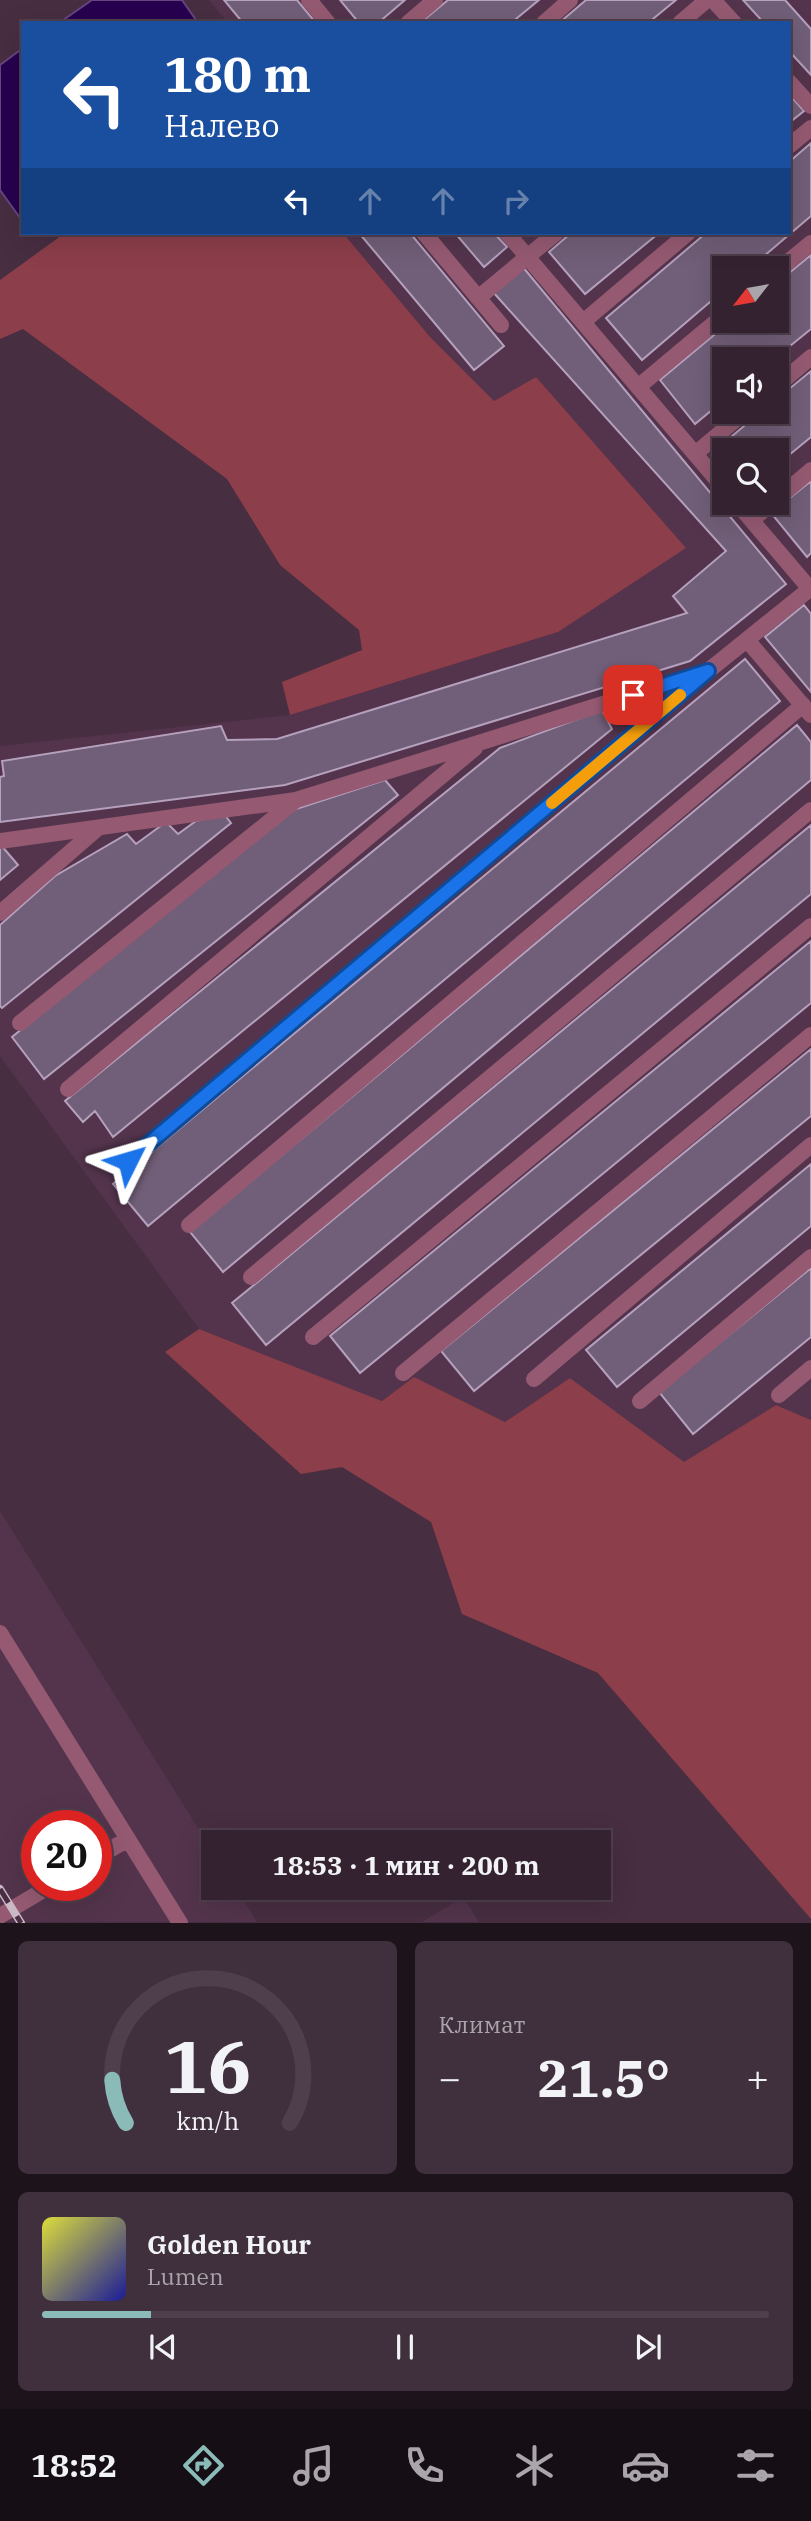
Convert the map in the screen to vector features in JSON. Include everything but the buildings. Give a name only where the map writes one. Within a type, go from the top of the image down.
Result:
[{"type":"lane","points":[[309,0],[326,21]]},
{"type":"lane","points":[[410,21],[435,0]]},
{"type":"lane","points":[[546,21],[570,0]]},
{"type":"lane","points":[[682,21],[707,0]]},
{"type":"lane","points":[[712,0],[732,21]]},
{"type":"lane","points":[[791,84],[811,106]]},
{"type":"lane","points":[[791,144],[811,128]]},
{"type":"lane","points":[[426,235],[501,325]]},
{"type":"lane","points":[[509,235],[712,474]]},
{"type":"lane","points":[[478,298],[554,235]]},
{"type":"lane","points":[[583,322],[686,235]]},
{"type":"lane","points":[[789,261],[811,243]]},
{"type":"lane","points":[[638,387],[712,325]]},
{"type":"lane","points":[[789,376],[811,357]]},
{"type":"lane","points":[[695,454],[731,424]]},
{"type":"lane","points":[[789,489],[811,470]]},
{"type":"lane","points":[[128,1161],[708,671],[811,589],[748,515]]},
{"type":"lane","points":[[752,520],[758,515]]},
{"type":"lane","points":[[189,1225],[807,710],[747,640]]},
{"type":"lane","points":[[0,841],[296,800],[708,671]]},
{"type":"lane","points":[[68,1089],[482,742]]},
{"type":"lane","points":[[20,1023],[296,800]]},
{"type":"lane","points":[[251,1277],[811,810]]},
{"type":"lane","points":[[0,913],[99,827]]},
{"type":"lane","points":[[313,1337],[811,926]]},
{"type":"lane","points":[[404,1373],[811,1035]]},
{"type":"lane","points":[[534,1379],[811,1144]]},
{"type":"lane","points":[[640,1401],[811,1257]]},
{"type":"lane","points":[[779,1395],[811,1368]]},
{"type":"lane","points":[[0,1633],[180,1923]]},
{"type":"lane","points":[[112,1848],[128,1839]]},
{"type":"lane","points":[[0,1916],[25,1901]]},
{"type":"shaded area","points":[[92,0],[182,0],[197,21],[62,21]]},
{"type":"shaded area","points":[[209,0],[811,0],[811,1420],[776,1405],[684,1463],[570,1378],[505,1422],[414,1377],[382,1401],[199,1329],[0,1056],[0,746],[290,715],[558,632],[536,377],[494,401],[431,338],[345,235],[791,235],[791,21],[226,21]]},
{"type":"shaded area","points":[[21,49],[21,219],[0,190],[0,65]]},
{"type":"shaded area","points":[[62,235],[345,235],[431,338],[494,401],[536,377],[686,548],[558,632],[290,715],[282,682],[362,650],[359,630],[280,565],[227,479],[23,329],[0,339],[0,280]]},
{"type":"shaded area","points":[[199,1329],[382,1401],[414,1377],[505,1422],[570,1378],[684,1462],[776,1405],[811,1420],[811,1919],[598,1673],[462,1614],[431,1522],[342,1467],[301,1474],[165,1352]]},
{"type":"shaded area","points":[[0,1511],[201,1833],[201,1900],[243,1900],[257,1922],[0,1922]]},
{"type":"shaded area","points":[[458,1900],[465,1900],[479,1922],[422,1922]]},
{"type":"railway","points":[[0,1889],[21,1923]]},
{"type":"slow traffic","points":[[552,803],[680,695]]},
{"type":"route","points":[[128,1161],[708,671],[633,695]]}]
